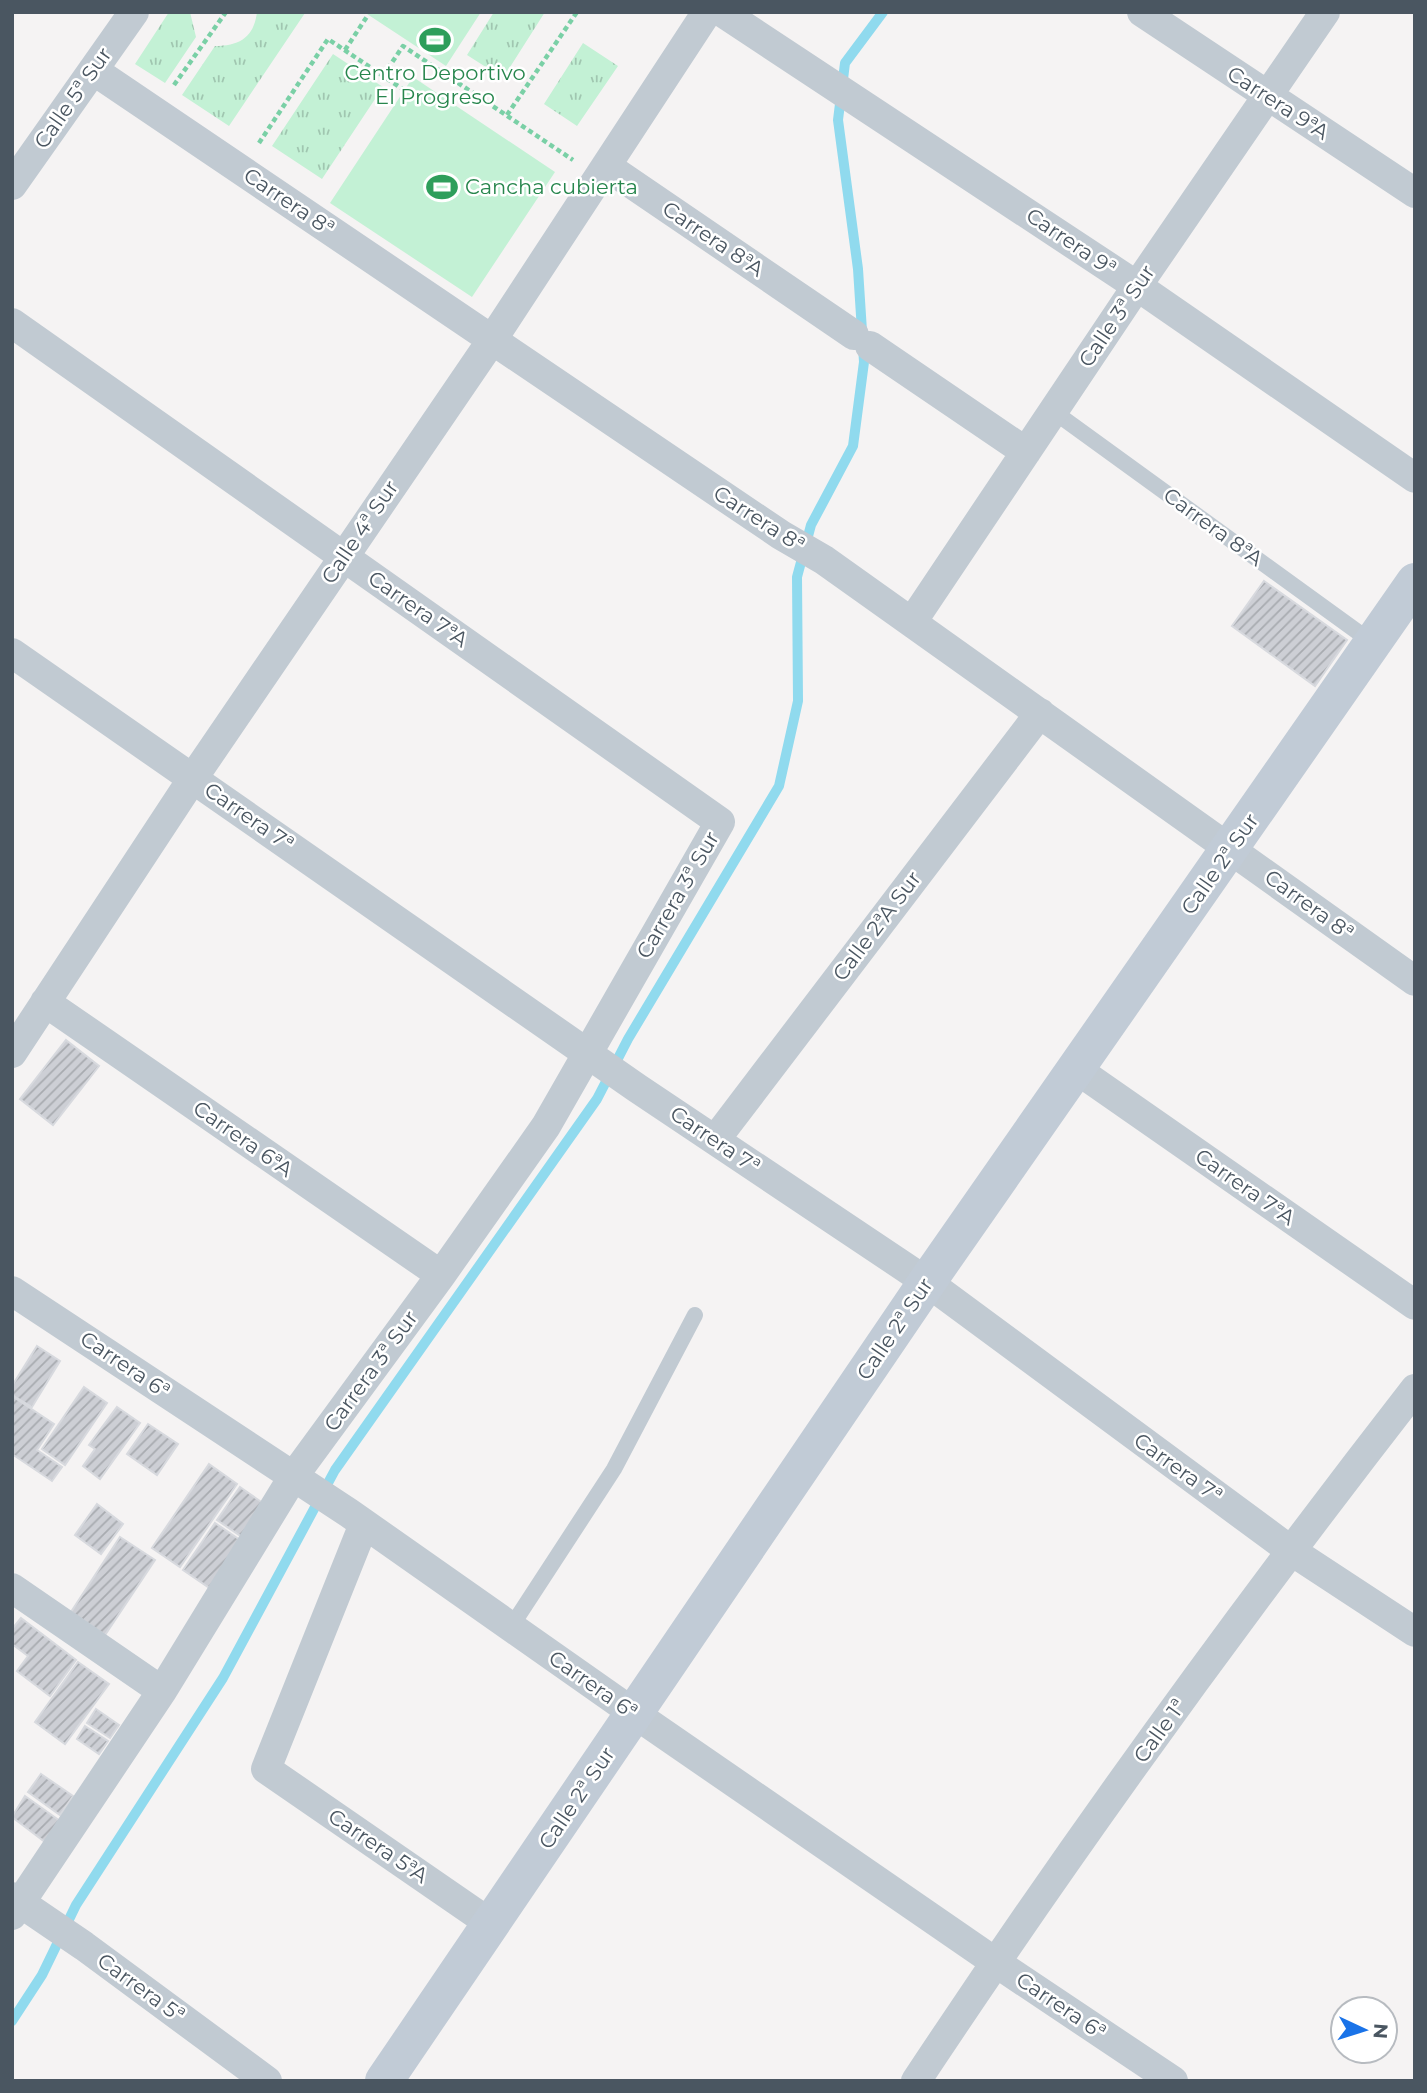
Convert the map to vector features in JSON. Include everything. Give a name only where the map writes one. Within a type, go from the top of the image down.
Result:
[{"type":"street","name":"Calle 5ª Sur","points":[[12,185],[134,12]]},
{"type":"street","name":"Calle 4ª Sur","points":[[12,1053],[193,778],[492,340],[592,165],[707,12]]},
{"type":"street","name":"Carrera 9ª","points":[[722,12],[1137,286],[1415,478]]},
{"type":"street","name":"Carrera 9ªA","points":[[1142,12],[1415,193]]},
{"type":"street","name":"Calle 3ª Sur","points":[[912,622],[1325,12]]},
{"type":"street","name":"Carrera 8ª","points":[[93,70],[781,535],[824,560],[1415,981]]},
{"type":"street","name":"Carrera 8ªA","points":[[592,165],[862,340],[1026,452]]},
{"type":"street","name":"Carrera 7ªA","points":[[12,323],[720,822]]},
{"type":"street","name":"Calle 2ª Sur","points":[[383,2081],[927,1282],[1415,582]]},
{"type":"street","name":"Carrera 7ª","points":[[12,653],[637,1088],[927,1282],[1290,1550],[1415,1632]]},
{"type":"street","name":"Calle 2ªA Sur","points":[[715,1140],[1040,713]]},
{"type":"street","name":"Carrera 3ª Sur","points":[[22,1909],[300,1482],[592,1056],[720,822]]},
{"type":"street","name":"Carrera 6ªA","points":[[45,1003],[441,1275]]},
{"type":"street","name":"Carrera 7ªA","points":[[1076,1069],[1415,1305]]},
{"type":"street","name":"Carrera 6ª","points":[[12,1291],[357,1518],[635,1714],[1173,2081]]},
{"type":"street","name":"Calle 1ª","points":[[916,2081],[995,1962],[1290,1550],[1415,1389]]},
{"type":"street","name":"Carrera 5ªA","points":[[357,1518],[266,1769],[491,1924]]},
{"type":"street","points":[[12,1588],[162,1691]]},
{"type":"street","name":"Carrera 5ª","points":[[22,1909],[84,1946],[267,2081]]},
{"type":"lane","name":"Carrera 8ªA","points":[[1053,411],[1373,643]]},
{"type":"lane","points":[[511,1627],[614,1469],[695,1315]]},
{"type":"path","points":[[155,111],[226,12]]},
{"type":"path","points":[[507,115],[577,12]]},
{"type":"path","points":[[345,50],[368,15]]},
{"type":"path","points":[[242,170],[328,39],[404,90]]},
{"type":"path","points":[[383,76],[403,46],[507,115],[592,165]]},
{"type":"green space","points":[[169,12],[190,12],[196,37],[165,83],[135,64]]},
{"type":"green space","points":[[257,12],[305,13],[229,126],[182,95],[215,46],[238,42],[249,34]]},
{"type":"green space","name":"Centro Deportivo El Progreso","points":[[364,12],[481,12],[446,66]]},
{"type":"green space","points":[[494,12],[545,12],[503,78],[467,55]]},
{"type":"green space","points":[[583,43],[618,66],[577,126],[544,104]]},
{"type":"green space","points":[[333,54],[383,87],[322,179],[272,146]]},
{"type":"green space","name":"Cancha cubierta","points":[[413,77],[555,172],[472,297],[330,203]]},
{"type":"building","points":[[1264,581],[1347,640],[1315,686],[1232,626]]},
{"type":"building","points":[[66,1040],[99,1066],[53,1125],[20,1099]]},
{"type":"building","points":[[37,1346],[60,1361],[32,1407],[12,1395],[12,1386]]},
{"type":"building","points":[[84,1387],[107,1403],[65,1465],[42,1449]]},
{"type":"building","points":[[12,1396],[54,1424],[37,1450],[62,1467],[52,1481],[12,1454]]},
{"type":"building","points":[[117,1407],[140,1423],[100,1479],[83,1466],[95,1449],[89,1445]]},
{"type":"building","points":[[148,1424],[178,1444],[157,1475],[127,1454]]},
{"type":"building","points":[[209,1464],[237,1484],[180,1567],[152,1548]]},
{"type":"building","points":[[240,1487],[267,1506],[245,1539],[217,1520]]},
{"type":"building","points":[[97,1504],[123,1524],[101,1554],[75,1535]]},
{"type":"building","points":[[215,1523],[243,1542],[211,1589],[183,1570]]},
{"type":"building","points":[[120,1537],[155,1560],[105,1635],[71,1612]]},
{"type":"building","points":[[21,1618],[76,1660],[50,1696],[17,1671],[28,1656],[12,1644],[12,1629]]},
{"type":"building","points":[[78,1662],[109,1684],[65,1744],[35,1722]]},
{"type":"building","points":[[96,1709],[119,1725],[110,1738],[87,1723]]},
{"type":"building","points":[[85,1726],[108,1741],[99,1754],[77,1739]]},
{"type":"building","points":[[41,1774],[73,1796],[60,1815],[28,1792]]},
{"type":"building","points":[[25,1796],[60,1821],[45,1842],[12,1817]]},
{"type":"waterway","points":[[12,2021],[42,1975],[76,1905],[223,1678],[335,1470],[597,1099],[628,1039],[779,786],[798,701],[797,577],[811,525],[853,446],[864,362],[858,269],[838,120],[845,63],[883,12]]},
{"type":"place","name":"Centro Deportivo El Progreso","points":[[435,40]]},
{"type":"place","name":"Cancha cubierta","points":[[442,187]]}]
